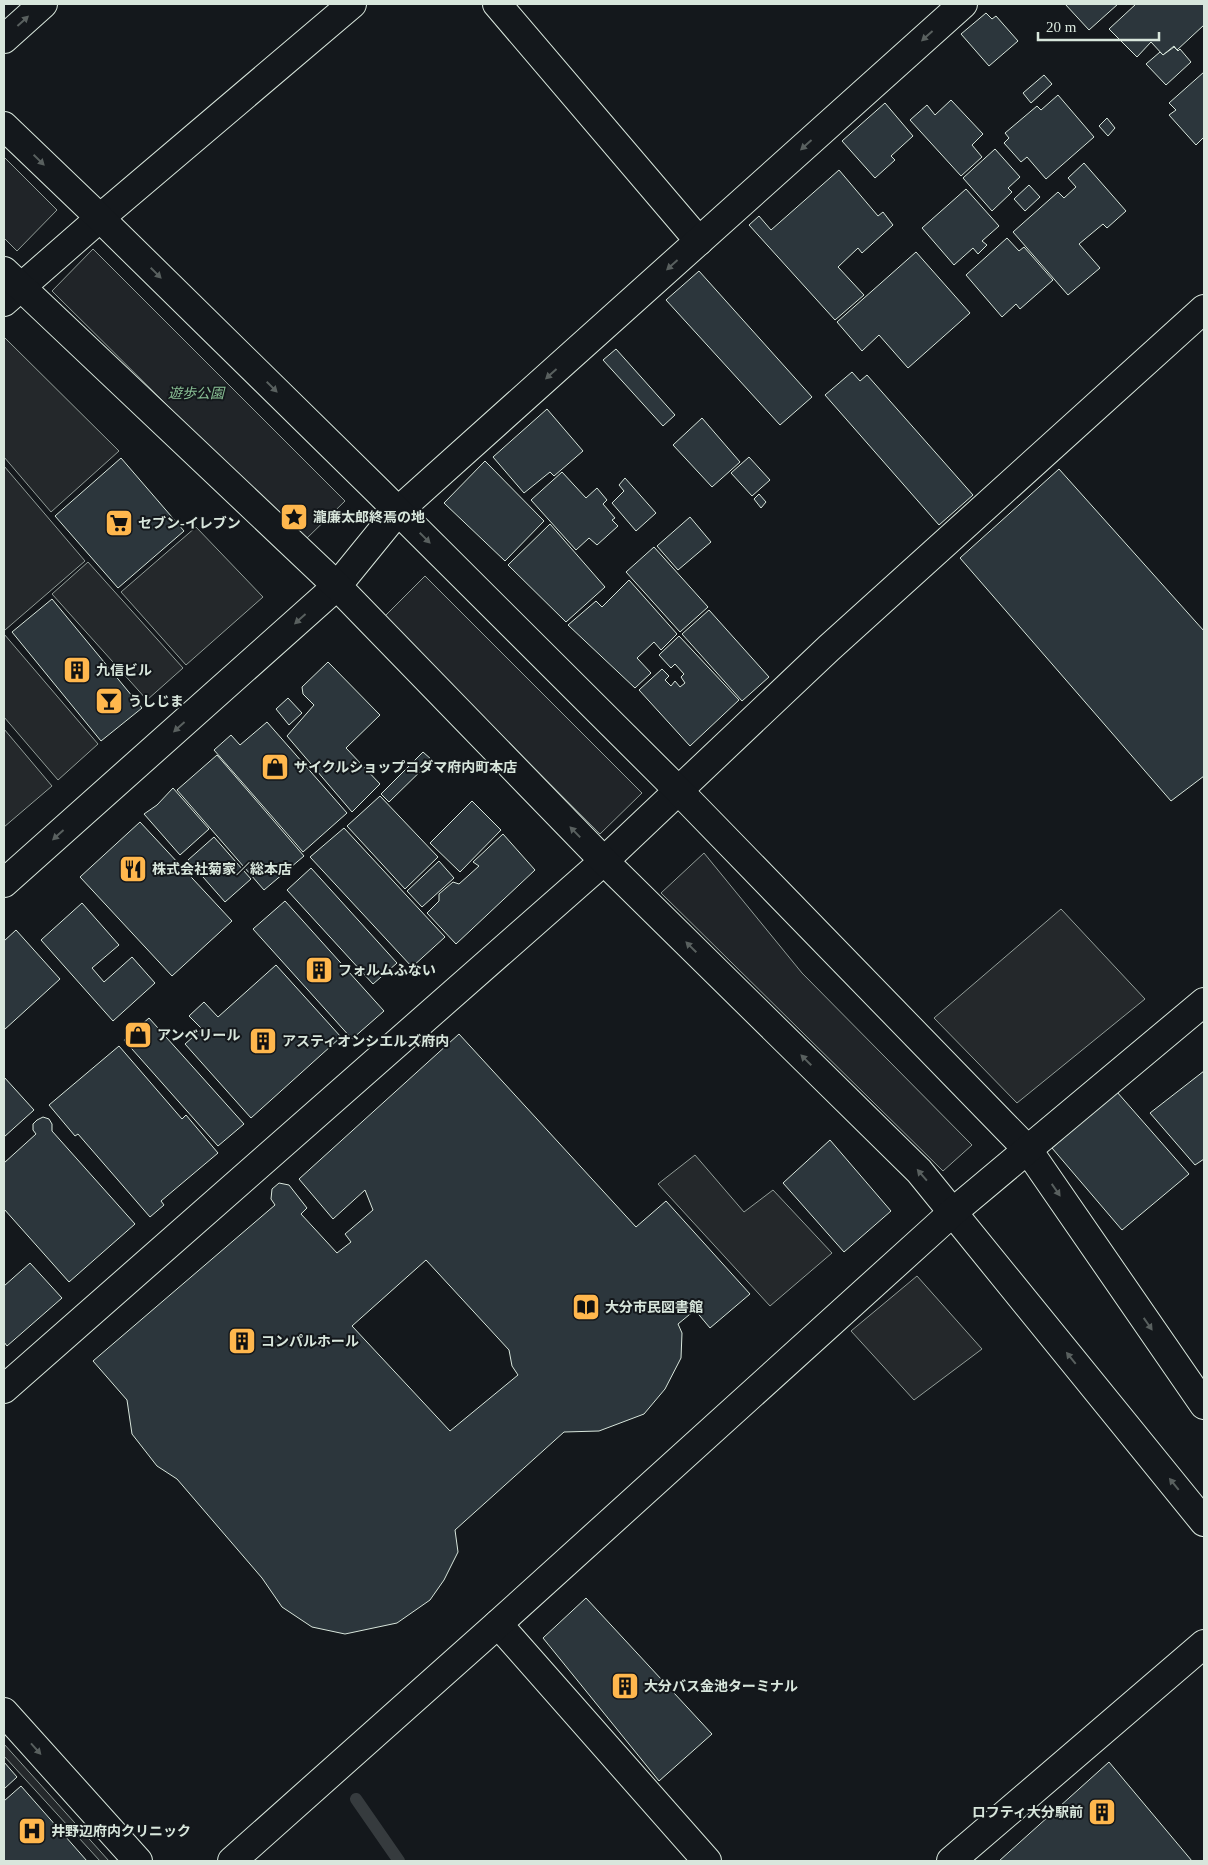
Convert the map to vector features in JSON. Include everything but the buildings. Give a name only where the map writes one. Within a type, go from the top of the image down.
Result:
[{"type":"street","points":[[4,39],[43,4]]},
{"type":"street","points":[[352,4],[100,218],[10,287],[337,586],[604,861],[919,1171],[1204,1522]]},
{"type":"street","points":[[497,4],[699,241]]},
{"type":"street","points":[[4,883],[337,586],[398,511],[963,4]]},
{"type":"street","points":[[4,126],[398,511],[679,791],[1028,1150],[1204,1405]]},
{"type":"street","points":[[4,1390],[604,861],[829,648],[1204,309]]},
{"type":"street","points":[[232,1861],[498,1624],[953,1212],[1204,1002]]},
{"type":"street","points":[[498,1624],[708,1861]]},
{"type":"street","points":[[951,1861],[1204,1644]]},
{"type":"street","points":[[4,1712],[138,1861]]},
{"type":"green space","points":[[4,157],[57,210],[17,251],[4,238]]},
{"type":"green space","name":"遊歩公園","points":[[93,249],[345,501],[304,541],[52,291]]},
{"type":"green space","points":[[425,576],[642,793],[600,834],[384,617]]},
{"type":"green space","points":[[704,853],[802,973],[972,1145],[943,1171],[661,893]]},
{"type":"shaded area","points":[[4,337],[119,451],[51,512],[4,457]]},
{"type":"shaded area","points":[[4,466],[85,561],[5,630],[4,629]]},
{"type":"shaded area","points":[[196,527],[263,597],[186,665],[121,592]]},
{"type":"shaded area","points":[[88,562],[183,668],[147,700],[52,594]]},
{"type":"shaded area","points":[[4,634],[98,744],[58,780],[4,717]]},
{"type":"shaded area","points":[[4,729],[52,786],[4,827]]},
{"type":"shaded area","points":[[1061,909],[1145,999],[1017,1103],[934,1018]]},
{"type":"shaded area","points":[[695,1155],[744,1212],[773,1190],[832,1253],[770,1306],[658,1184]]},
{"type":"shaded area","points":[[917,1276],[982,1349],[914,1400],[851,1331]]},
{"type":"shaded area","points":[[4,1744],[109,1861],[100,1861],[4,1756]]},
{"type":"waterway","points":[[356,1799],[399,1861]]},
{"type":"place","name":"瀧廉太郎終焉の地","points":[[294,517]]},
{"type":"place","name":"セブン-イレブン","points":[[119,523]]},
{"type":"place","name":"九信ビル","points":[[77,670]]},
{"type":"place","name":"うしじま","points":[[109,701]]},
{"type":"place","name":"サイクルショップコダマ府内町本店","points":[[275,767]]},
{"type":"place","name":"株式会社菊家／総本店","points":[[133,869]]},
{"type":"place","name":"フォルムふない","points":[[319,970]]},
{"type":"place","name":"アンベリール","points":[[138,1035]]},
{"type":"place","name":"アスティオンシエルズ府内","points":[[263,1041]]},
{"type":"place","name":"大分市民図書館","points":[[586,1307]]},
{"type":"place","name":"コンパルホール","points":[[242,1341]]},
{"type":"place","name":"大分バス金池ターミナル","points":[[625,1686]]},
{"type":"place","name":"ロフティ大分駅前","points":[[1102,1812]]},
{"type":"place","name":"井野辺府内クリニック","points":[[32,1831]]}]
